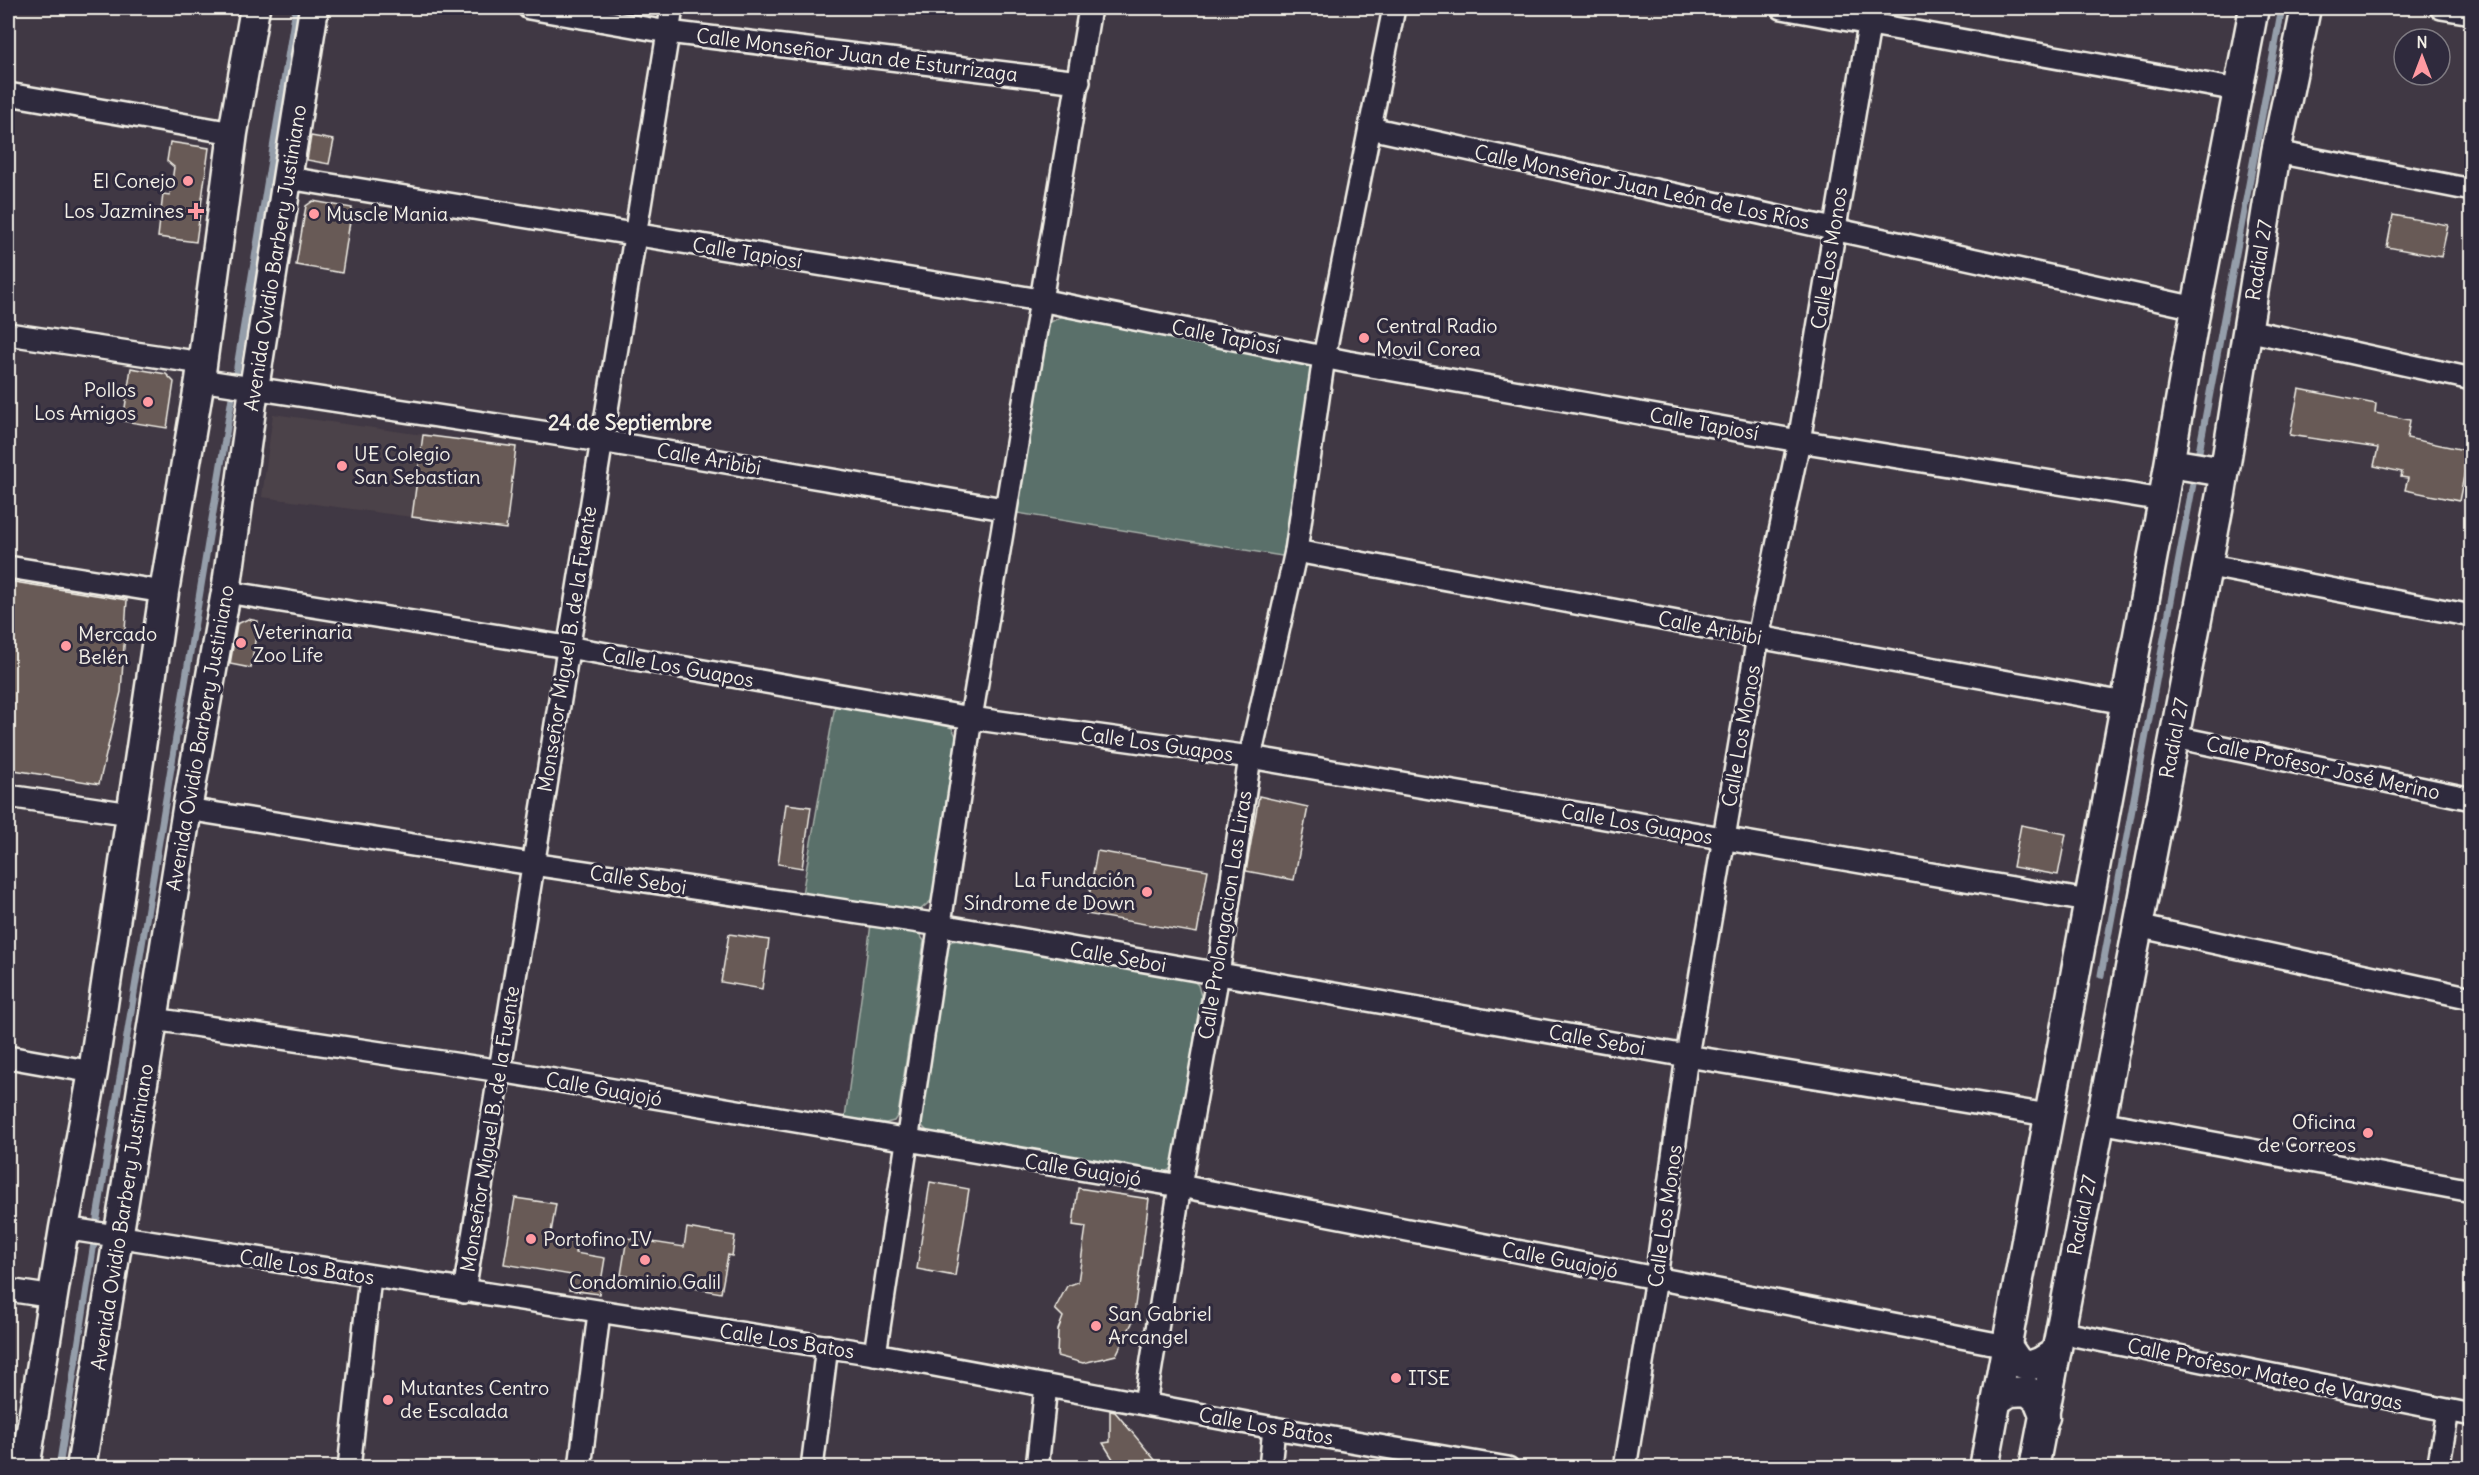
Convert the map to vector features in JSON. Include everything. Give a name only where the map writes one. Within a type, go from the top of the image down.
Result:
[{"type":"street","points":[[25,1467],[64,1228],[93,1071],[164,592],[204,374],[233,133],[255,8]]},
{"type":"street","name":"Avenida Ovidio Barbery Justiniano","points":[[81,1467],[187,809],[226,592],[250,388],[288,178],[314,8]]},
{"type":"street","name":"Calle Monseñor Juan de Esturrizaga","points":[[529,8],[668,32],[1079,82]]},
{"type":"street","name":"Monseñor Miguel B. de la Fuente","points":[[464,1292],[672,8]]},
{"type":"street","points":[[874,1354],[1004,509],[1090,8]]},
{"type":"street","name":"Calle Prolongacion Las Liras","points":[[1145,1404],[1180,1186],[1218,974],[1250,758],[1296,551],[1324,357],[1394,8]]},
{"type":"street","points":[[1782,8],[1870,16],[2238,90]]},
{"type":"street","points":[[1984,1467],[2163,500],[2175,464],[2196,308],[2254,8]]},
{"type":"street","name":"Radial 27","points":[[2034,1467],[2175,737],[2205,565],[2217,471],[2247,330],[2276,152],[2306,8]]},
{"type":"street","points":[[2441,8],[2472,13]]},
{"type":"street","name":"Calle Los Monos","points":[[1625,1467],[1656,1278],[1687,1056],[1758,638],[1799,441],[1870,16]]},
{"type":"street","points":[[8,94],[233,133]]},
{"type":"street","name":"Calle Monseñor Juan León de Los Ríos","points":[[1370,128],[2196,308]]},
{"type":"street","points":[[2276,152],[2472,190]]},
{"type":"street","name":"Calle Tapiosí","points":[[288,178],[1040,300],[1324,357],[1799,441],[2163,500]]},
{"type":"street","points":[[2247,330],[2472,379]]},
{"type":"street","name":"Calle Aribibi","points":[[8,334],[204,374],[250,388],[601,441],[1004,509]]},
{"type":"street","points":[[2175,464],[2217,471]]},
{"type":"street","name":"Calle Aribibi","points":[[1296,551],[1758,638],[2125,703]]},
{"type":"street","points":[[2205,565],[2472,616]]},
{"type":"street","points":[[8,567],[164,592]]},
{"type":"street","name":"Calle Los Guapos","points":[[226,592],[567,647],[971,718],[1250,758],[2088,901]]},
{"type":"street","name":"Calle Profesor José Merino","points":[[2175,737],[2472,799]]},
{"type":"street","points":[[8,796],[131,814]]},
{"type":"street","name":"Calle Seboi","points":[[187,809],[532,864],[940,925],[1687,1056],[2048,1115]]},
{"type":"street","points":[[2137,926],[2472,998]]},
{"type":"street","name":"Calle Guajojó","points":[[154,1019],[501,1071],[1180,1186],[2007,1346]]},
{"type":"street","points":[[8,1057],[93,1071]]},
{"type":"street","points":[[2100,1122],[2472,1191]]},
{"type":"street","name":"Calle Los Batos","points":[[64,1228],[599,1313],[827,1346],[1275,1428],[1504,1467]]},
{"type":"street","points":[[349,1467],[370,1277]]},
{"type":"street","points":[[8,1290],[54,1297]]},
{"type":"street","points":[[580,1467],[599,1313]]},
{"type":"street","points":[[2007,1346],[2018,1362],[2029,1366],[2040,1362],[2058,1342]]},
{"type":"street","name":"Calle Profesor Mateo de Vargas","points":[[2058,1342],[2472,1415]]},
{"type":"street","points":[[812,1467],[827,1346]]},
{"type":"street","points":[[1037,1467],[1046,1386]]},
{"type":"street","points":[[1997,1400],[2010,1392],[2028,1391],[2038,1400],[2044,1417]]},
{"type":"street","points":[[2438,1467],[2448,1411]]},
{"type":"street","points":[[1270,1467],[1275,1428]]},
{"type":"shaded area","name":"UE Colegio San Sebastian","points":[[273,414],[423,435],[412,517],[262,497]]},
{"type":"green space","points":[[1062,316],[1308,356],[1315,365],[1288,557],[1017,513],[1049,323]]},
{"type":"green space","points":[[835,705],[943,724],[952,728],[957,738],[933,899],[920,910],[802,894]]},
{"type":"green space","points":[[871,924],[912,930],[918,932],[924,941],[898,1115],[894,1121],[886,1123],[845,1118]]},
{"type":"green space","points":[[967,939],[1189,977],[1198,985],[1201,996],[1174,1165],[1166,1172],[1153,1172],[929,1133],[922,1126],[919,1116],[947,945],[952,941]]},
{"type":"building","points":[[311,136],[334,140],[329,164],[307,160]]},
{"type":"building","points":[[170,142],[209,148],[196,242],[158,237],[163,194],[170,195],[174,167],[167,161]]},
{"type":"building","points":[[313,201],[352,208],[342,273],[296,265],[306,206]]},
{"type":"building","points":[[2393,215],[2448,225],[2441,257],[2387,247]]},
{"type":"building","name":"Pollos Los Amigos","points":[[131,368],[166,374],[174,382],[167,428],[123,421]]},
{"type":"building","points":[[2299,389],[2376,404],[2375,413],[2410,420],[2407,438],[2469,451],[2459,501],[2405,490],[2408,478],[2401,477],[2402,472],[2374,466],[2378,448],[2290,435]]},
{"type":"building","points":[[423,435],[516,447],[506,529],[412,517]]},
{"type":"building","name":"Mercado Belén","points":[[8,581],[127,600],[121,692],[99,784],[8,769]]},
{"type":"building","name":"Veterinaria Zoo Life","points":[[248,619],[258,621],[251,668],[230,664],[237,624]]},
{"type":"building","points":[[1259,796],[1308,807],[1294,880],[1246,871]]},
{"type":"building","points":[[786,804],[811,807],[802,868],[778,864]]},
{"type":"building","points":[[2021,825],[2066,834],[2058,875],[2013,867]]},
{"type":"building","name":"La Fundación Síndrome de Down","points":[[1097,851],[1208,870],[1197,933],[1086,914]]},
{"type":"building","points":[[729,934],[769,940],[762,989],[721,982]]},
{"type":"building","points":[[930,1182],[969,1189],[955,1276],[917,1269]]},
{"type":"building","points":[[1078,1188],[1149,1199],[1133,1321],[1116,1355],[1083,1363],[1057,1356],[1058,1330],[1063,1317],[1055,1309],[1067,1286],[1078,1282],[1086,1227],[1073,1225]]},
{"type":"building","name":"Portofino IV","points":[[515,1198],[556,1204],[550,1238],[577,1242],[575,1253],[605,1258],[599,1294],[569,1290],[572,1275],[504,1264]]},
{"type":"building","points":[[687,1228],[735,1236],[732,1256],[728,1255],[721,1293],[621,1275],[627,1238],[684,1247]]},
{"type":"building","points":[[1110,1411],[1115,1412],[1156,1461],[1147,1467],[1118,1467],[1103,1443],[1110,1442]]},
{"type":"waterway","points":[[97,1218],[296,8]]},
{"type":"waterway","points":[[2197,462],[2282,8]]},
{"type":"waterway","points":[[2101,975],[2195,473]]},
{"type":"waterway","points":[[59,1468],[94,1243]]},
{"type":"place","name":"El Conejo","points":[[188,181]]},
{"type":"place","name":"Los Jazmines","points":[[196,211]]},
{"type":"place","name":"Muscle Mania","points":[[314,214]]},
{"type":"place","name":"Central Radio Movil Corea","points":[[1364,338]]},
{"type":"place","name":"Pollos Los Amigos","points":[[148,402]]},
{"type":"place","name":"UE Colegio San Sebastian","points":[[342,466]]},
{"type":"place","name":"Veterinaria Zoo Life","points":[[241,643]]},
{"type":"place","name":"Mercado Belén","points":[[66,646]]},
{"type":"place","name":"La Fundación Síndrome de Down","points":[[1147,892]]},
{"type":"place","name":"Oficina de Correos","points":[[2368,1133]]},
{"type":"place","name":"Portofino IV","points":[[531,1239]]},
{"type":"place","name":"Condominio Galil","points":[[645,1260]]},
{"type":"place","name":"San Gabriel Arcangel","points":[[1096,1326]]},
{"type":"place","name":"ITSE","points":[[1396,1378]]},
{"type":"place","name":"Mutantes Centro de Escalada","points":[[388,1400]]},
{"type":"district","name":"24 de Septiembre","points":[[630,423]]}]
